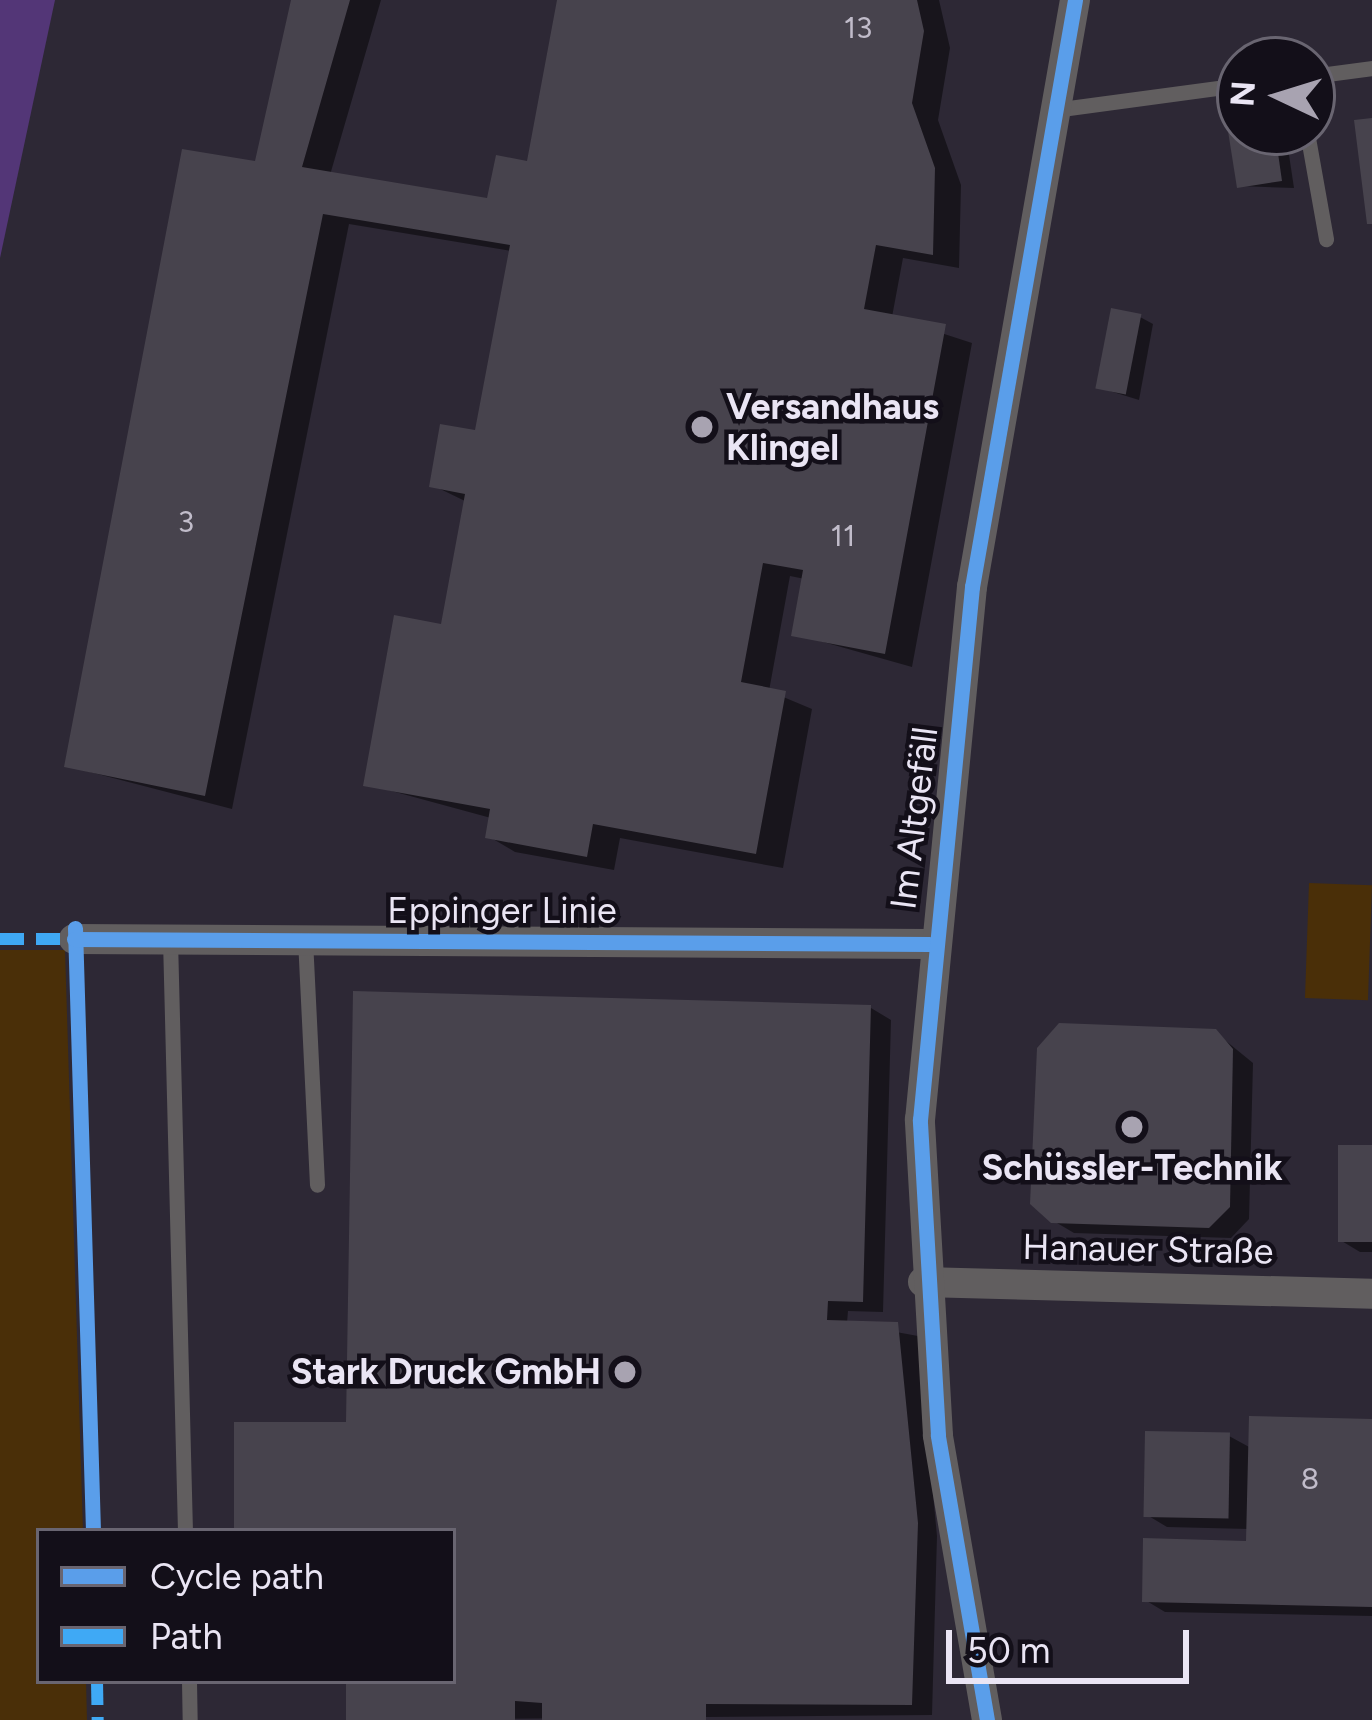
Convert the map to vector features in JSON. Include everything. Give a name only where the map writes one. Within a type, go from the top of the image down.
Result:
[{"type":"street","name":"Im Altgefäll","points":[[987,1720],[922,1282],[929,944],[972,587],[1075,0]]},
{"type":"street","name":"Eppinger Linie","points":[[74,939],[929,944]]},
{"type":"street","name":"Hanauer Straße","points":[[922,1282],[1372,1294]]},
{"type":"lane","points":[[1336,73],[1372,68]]},
{"type":"lane","points":[[1054,110],[1216,88]]},
{"type":"lane","points":[[1311,156],[1326,239]]},
{"type":"lane","points":[[170,939],[185,1528]]},
{"type":"lane","points":[[305,939],[317,1185]]},
{"type":"lane","points":[[188,1684],[190,1720]]},
{"type":"shaded area","points":[[0,0],[55,0],[0,258]]},
{"type":"shaded area","points":[[1309,883],[1372,885],[1368,1000],[1305,998]]},
{"type":"shaded area","points":[[0,950],[65,950],[83,1528],[36,1528],[36,1684],[86,1684],[87,1720],[0,1720]]},
{"type":"building","name":"Versandhaus Klingel","points":[[291,0],[350,0],[302,167],[487,198],[496,155],[527,161],[557,0],[917,0],[924,31],[912,103],[935,168],[933,255],[876,245],[864,309],[946,324],[885,654],[791,636],[803,570],[763,563],[741,682],[786,691],[756,854],[593,824],[587,857],[485,838],[490,809],[363,786],[394,615],[441,624],[465,494],[429,487],[440,424],[475,430],[510,245],[323,214],[205,796],[64,767],[182,149],[255,161]]},
{"type":"building","points":[[1372,118],[1372,224],[1367,224],[1354,120]]},
{"type":"building","points":[[1232,156],[1278,156],[1282,181],[1237,188]]},
{"type":"building","points":[[1111,308],[1141,314],[1126,394],[1095,388]]},
{"type":"building","name":"Stark Druck GmbH","points":[[353,991],[871,1005],[863,1302],[828,1301],[827,1320],[898,1322],[918,1523],[912,1705],[706,1704],[706,1720],[542,1720],[542,1703],[515,1701],[515,1720],[346,1720],[346,1684],[456,1684],[456,1528],[234,1528],[234,1422],[346,1422]]},
{"type":"building","name":"Schüssler-Technik","points":[[1059,1023],[1216,1029],[1233,1049],[1230,1207],[1209,1228],[1051,1223],[1030,1204],[1037,1048]]},
{"type":"building","points":[[1338,1145],[1372,1145],[1372,1242],[1338,1242]]},
{"type":"building","points":[[1249,1416],[1372,1419],[1372,1607],[1142,1602],[1143,1538],[1246,1541]]},
{"type":"building","points":[[1145,1431],[1230,1432],[1228,1518],[1143,1517]]},
{"type":"marked path","points":[[0,939],[74,939]]},
{"type":"marked path","points":[[97,1684],[98,1720]]},
{"type":"cycle path","points":[[987,1720],[938,1435],[920,1120],[972,587],[1075,0]]},
{"type":"cycle path","points":[[75,928],[93,1528]]},
{"type":"cycle path","points":[[74,939],[929,944]]},
{"type":"place","name":"Versandhaus Klingel","points":[[702,427]]},
{"type":"place","name":"Schüssler-Technik","points":[[1132,1127]]},
{"type":"place","name":"Stark Druck GmbH","points":[[625,1372]]}]
